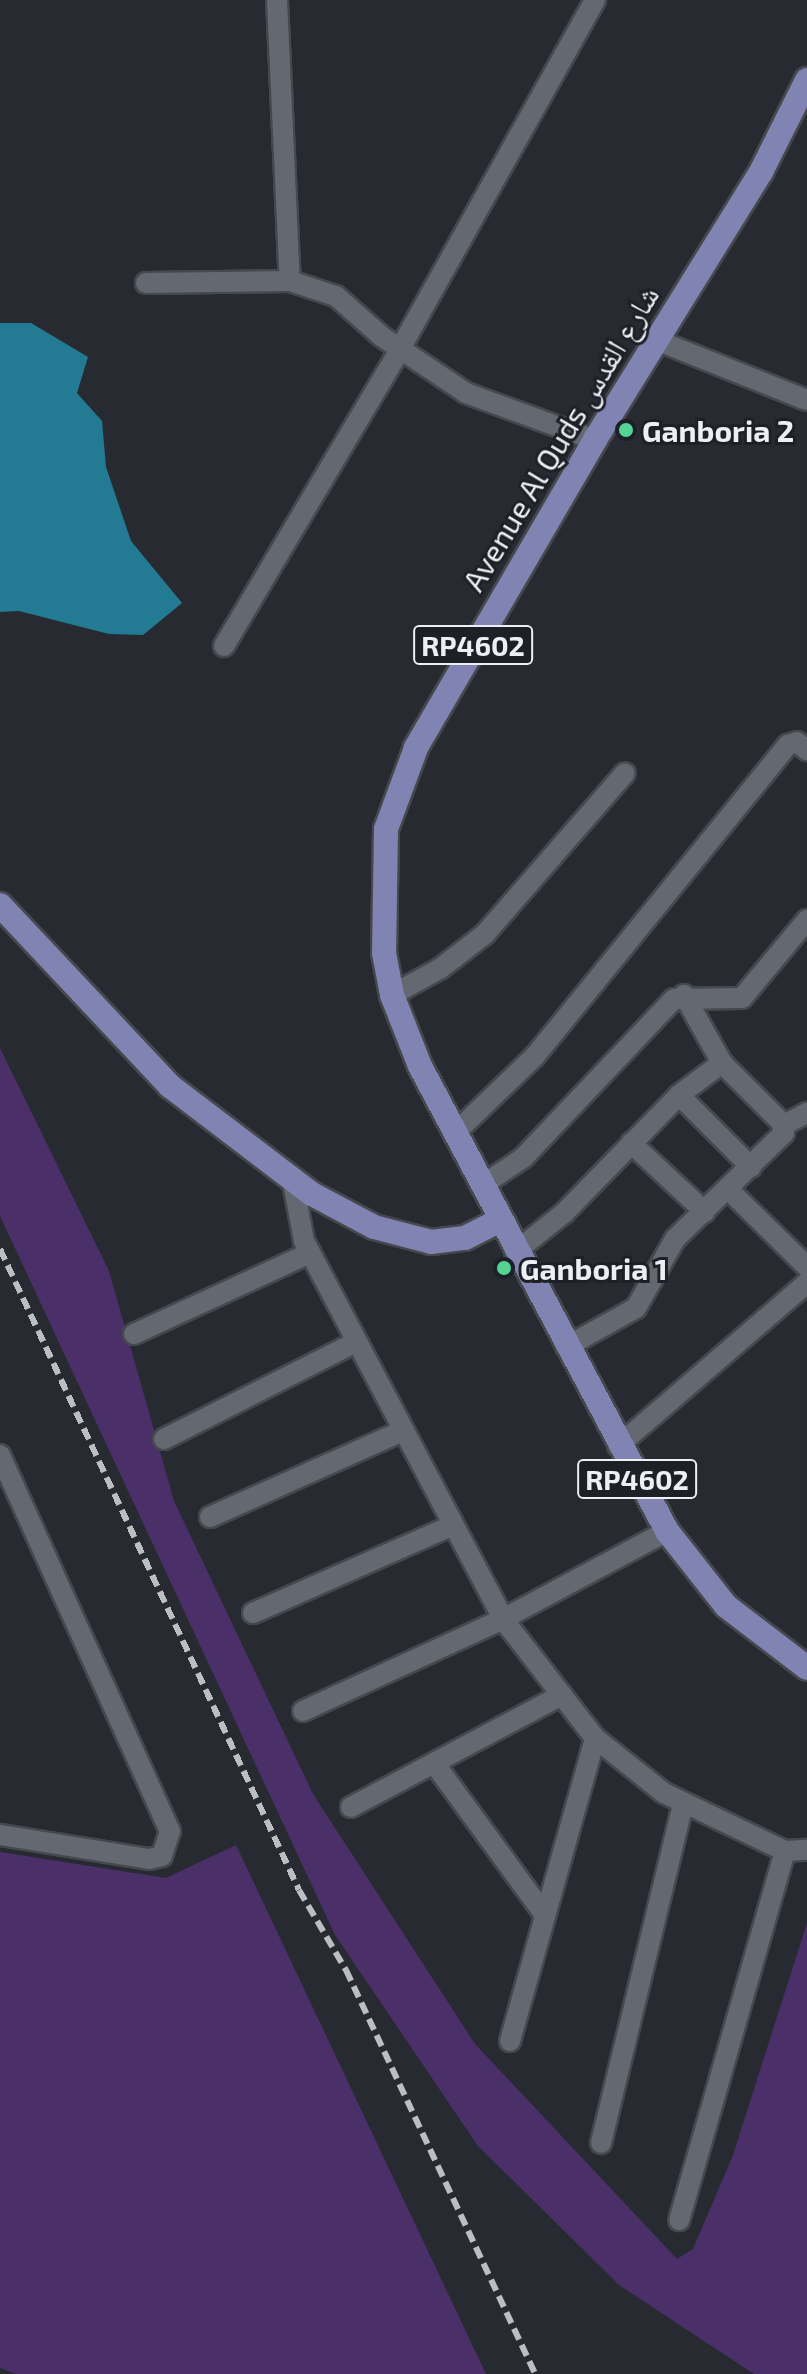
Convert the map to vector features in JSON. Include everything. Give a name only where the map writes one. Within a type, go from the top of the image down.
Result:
[{"type":"main road","name":"Avenue Al Quds شارع القدس","points":[[807,80],[761,172],[595,440],[432,715],[404,775],[386,829],[384,953],[392,995],[455,1133],[618,1446],[667,1531],[726,1606],[807,1668]]},
{"type":"main road","points":[[0,905],[170,1086],[293,1182],[350,1217],[431,1242],[465,1238],[499,1221]]},
{"type":"street","points":[[277,0],[290,281]]},
{"type":"street","points":[[224,646],[400,349],[595,0]]},
{"type":"street","points":[[146,283],[290,281],[336,296],[400,349],[466,393],[595,440]]},
{"type":"street","points":[[656,340],[807,400]]},
{"type":"street","points":[[455,1133],[535,1056],[788,745],[797,742],[807,750]]},
{"type":"street","points":[[392,995],[441,968],[485,934],[625,773]]},
{"type":"street","points":[[481,1186],[523,1158],[655,1019],[684,995],[742,998],[807,920]]},
{"type":"street","points":[[684,995],[722,1063],[784,1125]]},
{"type":"street","points":[[515,1252],[564,1213],[679,1095],[722,1063]]},
{"type":"street","points":[[679,1095],[751,1167]]},
{"type":"street","points":[[566,1347],[636,1308],[675,1239],[781,1137],[784,1125],[807,1113]]},
{"type":"street","points":[[631,1143],[705,1212]]},
{"type":"street","points":[[293,1182],[295,1215],[310,1253],[451,1526],[503,1619],[595,1738],[683,1803],[785,1851],[807,1850]]},
{"type":"street","points":[[729,1190],[807,1267]]},
{"type":"street","points":[[134,1334],[310,1253]]},
{"type":"street","points":[[618,1446],[807,1283]]},
{"type":"street","points":[[164,1439],[356,1342]]},
{"type":"street","points":[[210,1517],[402,1431]]},
{"type":"street","points":[[0,1455],[170,1831],[162,1856],[149,1859],[0,1835]]},
{"type":"street","points":[[253,1613],[451,1526]]},
{"type":"street","points":[[303,1711],[503,1619],[667,1531]]},
{"type":"street","points":[[351,1807],[562,1695]]},
{"type":"street","points":[[510,2041],[595,1738]]},
{"type":"street","points":[[434,1763],[545,1915]]},
{"type":"street","points":[[601,2143],[683,1803]]},
{"type":"street","points":[[679,2220],[785,1851]]},
{"type":"shaded area","points":[[0,1048],[109,1271],[174,1501],[313,1794],[475,2044],[677,2259],[693,2249],[733,2155],[807,1923],[807,2374],[754,2374],[619,2285],[478,2146],[335,1935],[0,1216]]},
{"type":"shaded area","points":[[236,1845],[486,2374],[16,2374],[0,2368],[0,1852],[166,1878]]},
{"type":"water","points":[[0,323],[31,323],[88,357],[77,393],[102,421],[106,467],[131,541],[182,603],[143,635],[109,634],[19,611],[0,612]]},
{"type":"railway","points":[[0,1249],[299,1890],[346,1970],[535,2374]]},
{"type":"place","name":"Ganboria 2","points":[[626,430]]},
{"type":"place","name":"Ganboria 1","points":[[504,1268]]}]
